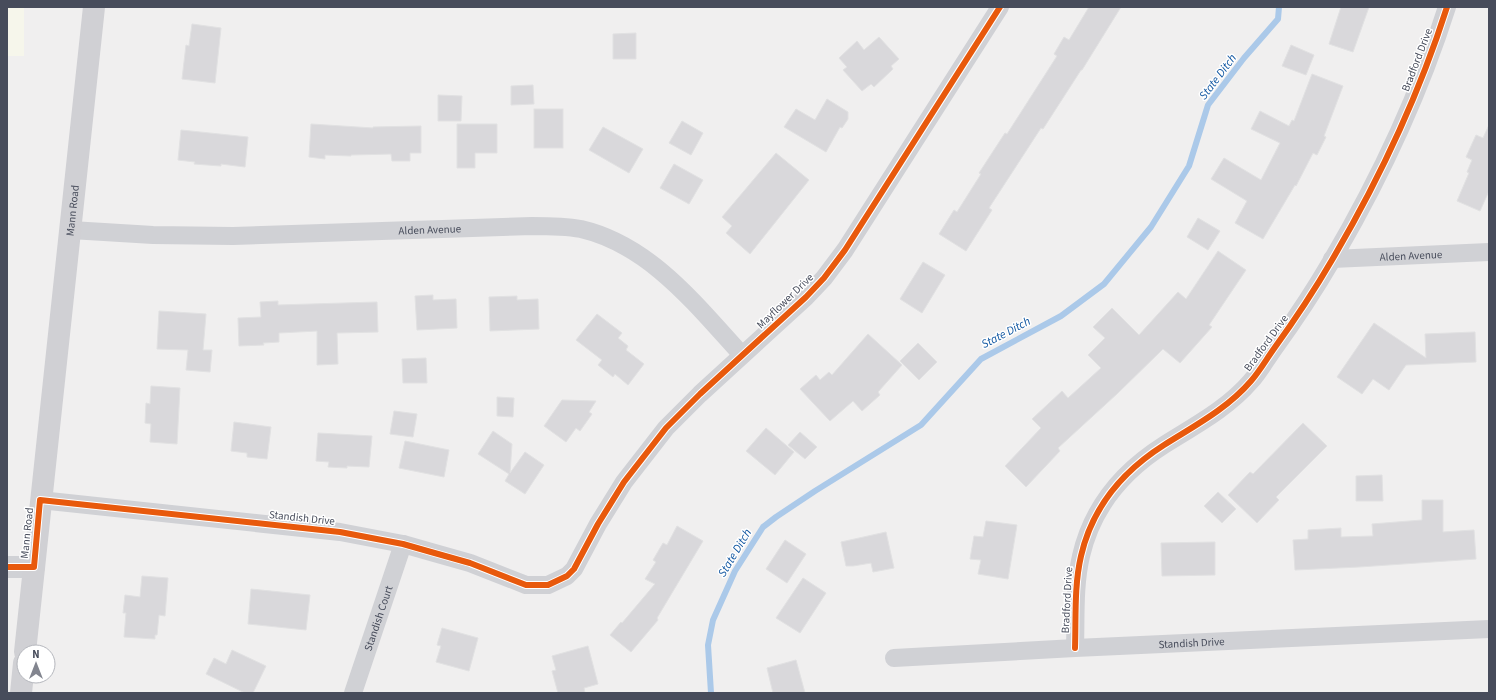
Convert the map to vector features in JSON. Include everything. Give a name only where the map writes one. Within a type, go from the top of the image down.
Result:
[{"type":"main road","name":"Mann Road","points":[[26,644],[40,500],[94,7]]},
{"type":"street","name":"Mayflower Drive","points":[[555,583],[567,576],[574,568],[620,488],[666,428],[742,355],[806,297],[824,278],[845,250],[1000,7]]},
{"type":"street","name":"Bradford Drive","points":[[1075,648],[1076,588],[1081,556],[1090,528],[1103,503],[1121,480],[1138,463],[1231,401],[1251,381],[1300,312],[1356,219],[1382,168],[1402,124],[1447,7]]},
{"type":"street","name":"Alden Avenue","points":[[70,230],[153,235],[233,236],[532,226],[561,226],[581,229],[609,239],[652,264],[675,284],[742,355]]},
{"type":"street","name":"Alden Avenue","points":[[1332,259],[1489,252]]},
{"type":"street","name":"Standish Drive","points":[[40,500],[340,532],[403,544],[470,563],[526,585],[541,586],[555,583]]},
{"type":"street","name":"Standish Court","points":[[353,693],[403,544]]},
{"type":"street","points":[[7,566],[34,567]]},
{"type":"street","name":"Standish Drive","points":[[894,658],[1489,629]]},
{"type":"shaded area","points":[[7,7],[24,7],[24,56],[7,56]]},
{"type":"building","points":[[1089,7],[1121,7],[1082,70],[1043,129],[1041,128],[989,208],[992,210],[966,251],[939,234],[954,210],[957,212],[981,174],[979,173],[1005,133],[1007,134],[1057,56],[1054,54],[1064,37],[1069,40]]},
{"type":"building","points":[[1341,7],[1369,7],[1353,52],[1329,44]]},
{"type":"building","points":[[192,24],[221,28],[215,83],[182,79],[186,45],[189,46]]},
{"type":"building","points":[[636,33],[636,59],[613,59],[613,34]]},
{"type":"building","points":[[879,37],[899,59],[891,66],[893,69],[874,87],[871,84],[862,91],[843,70],[847,67],[839,58],[857,41],[864,50]]},
{"type":"building","points":[[1291,45],[1314,55],[1306,75],[1282,66]]},
{"type":"building","points":[[1312,74],[1343,86],[1324,136],[1326,137],[1317,155],[1313,153],[1296,186],[1295,185],[1263,239],[1235,223],[1247,201],[1211,179],[1224,158],[1261,180],[1280,143],[1251,129],[1260,111],[1289,126],[1292,120],[1294,121]]},
{"type":"building","points":[[533,85],[534,104],[511,105],[511,86]]},
{"type":"building","points":[[438,95],[462,96],[461,121],[438,121]]},
{"type":"building","points":[[827,99],[848,112],[848,119],[842,128],[840,127],[826,152],[784,127],[796,109],[815,120]]},
{"type":"building","points":[[534,109],[563,109],[563,148],[534,148]]},
{"type":"building","points":[[682,121],[703,133],[691,155],[669,143]]},
{"type":"building","points":[[311,124],[373,128],[421,126],[421,153],[410,153],[410,161],[392,161],[391,154],[351,156],[325,155],[325,159],[309,157]]},
{"type":"building","points":[[457,124],[497,124],[497,153],[475,153],[475,168],[457,168]]},
{"type":"building","points":[[1489,125],[1489,191],[1480,211],[1457,201],[1469,173],[1467,172],[1472,160],[1466,157],[1476,135],[1483,138]]},
{"type":"building","points":[[603,127],[643,149],[629,173],[589,150]]},
{"type":"building","points":[[181,130],[248,137],[245,167],[221,164],[221,166],[194,164],[195,162],[178,160]]},
{"type":"building","points":[[776,153],[809,180],[750,254],[726,233],[732,226],[722,217]]},
{"type":"building","points":[[674,164],[703,180],[689,204],[660,188]]},
{"type":"building","points":[[1198,218],[1220,231],[1208,250],[1187,237]]},
{"type":"building","points":[[1218,251],[1246,270],[1209,325],[1212,327],[1180,363],[1163,349],[1058,448],[1060,451],[1026,487],[1005,466],[1041,428],[1032,419],[1062,391],[1068,398],[1101,368],[1088,355],[1105,338],[1093,327],[1112,308],[1139,335],[1178,292],[1186,299]]},
{"type":"building","points":[[923,262],[945,275],[922,313],[900,299]]},
{"type":"building","points":[[433,295],[433,300],[456,299],[457,328],[417,330],[415,296]]},
{"type":"building","points":[[517,296],[517,300],[538,299],[539,329],[490,331],[489,297]]},
{"type":"building","points":[[278,301],[278,305],[377,302],[378,332],[337,333],[338,364],[317,365],[317,331],[279,333],[279,342],[263,343],[264,345],[239,346],[238,318],[261,317],[260,302]]},
{"type":"building","points":[[159,311],[206,314],[203,350],[212,350],[210,372],[186,370],[188,350],[157,349]]},
{"type":"building","points":[[597,314],[622,333],[618,338],[628,346],[626,350],[644,364],[628,385],[615,374],[613,377],[598,365],[602,360],[576,340]]},
{"type":"building","points":[[1374,323],[1426,358],[1425,334],[1475,332],[1476,362],[1406,365],[1389,390],[1373,379],[1362,394],[1337,377]]},
{"type":"building","points":[[868,334],[902,365],[878,392],[880,395],[862,411],[853,401],[830,421],[800,389],[816,375],[820,380],[829,372],[832,375]]},
{"type":"building","points":[[918,343],[937,362],[919,380],[900,361]]},
{"type":"building","points":[[426,358],[427,383],[403,383],[402,359]]},
{"type":"building","points":[[151,386],[180,388],[177,444],[150,442],[151,424],[145,423],[146,403],[150,404]]},
{"type":"building","points":[[497,397],[514,398],[513,417],[497,416]]},
{"type":"building","points":[[562,400],[596,401],[589,412],[592,414],[580,431],[576,428],[566,442],[544,426]]},
{"type":"building","points":[[394,411],[417,414],[413,437],[390,434]]},
{"type":"building","points":[[234,422],[271,427],[267,459],[247,457],[247,453],[231,451]]},
{"type":"building","points":[[1303,423],[1327,446],[1276,497],[1279,500],[1257,523],[1228,495],[1250,472],[1253,474]]},
{"type":"building","points":[[766,428],[794,452],[775,475],[746,451]]},
{"type":"building","points":[[493,431],[512,444],[510,473],[525,452],[544,465],[525,494],[505,481],[509,474],[478,454]]},
{"type":"building","points":[[800,432],[817,447],[805,459],[788,445]]},
{"type":"building","points":[[318,433],[372,436],[369,467],[328,467],[329,462],[316,461]]},
{"type":"building","points":[[405,441],[449,450],[444,477],[399,468]]},
{"type":"building","points":[[1382,475],[1383,501],[1356,501],[1356,476]]},
{"type":"building","points":[[1218,492],[1236,509],[1222,523],[1204,506]]},
{"type":"building","points":[[1422,500],[1443,500],[1443,532],[1474,530],[1476,559],[1295,570],[1293,540],[1308,539],[1308,530],[1341,528],[1341,537],[1373,536],[1372,524],[1422,520]]},
{"type":"building","points":[[986,521],[1017,525],[1008,579],[978,574],[981,560],[970,559],[974,536],[983,537]]},
{"type":"building","points":[[677,526],[703,541],[657,618],[658,620],[631,652],[610,635],[655,584],[645,579],[656,562],[653,560],[663,543],[667,545]]},
{"type":"building","points":[[886,532],[894,568],[873,572],[871,563],[846,566],[841,542]]},
{"type":"building","points":[[785,540],[806,554],[787,583],[766,569]]},
{"type":"building","points":[[1215,542],[1215,575],[1162,576],[1161,543]]},
{"type":"building","points":[[142,576],[168,578],[165,616],[159,615],[157,635],[155,635],[155,639],[124,637],[126,613],[123,613],[125,595],[140,597]]},
{"type":"building","points":[[803,578],[826,593],[800,633],[776,618]]},
{"type":"building","points":[[251,589],[310,595],[306,630],[248,624]]},
{"type":"building","points":[[442,628],[478,638],[469,671],[436,662],[441,646],[437,645]]},
{"type":"building","points":[[588,646],[598,684],[584,688],[585,693],[558,693],[552,671],[556,670],[552,656]]},
{"type":"building","points":[[232,650],[266,666],[253,693],[245,693],[206,674],[214,658],[226,664]]},
{"type":"building","points":[[796,660],[805,693],[773,693],[767,668]]},
{"type":"waterway","name":"State Ditch","points":[[711,693],[708,645],[713,620],[735,571],[763,527],[815,491],[921,425],[981,359],[1061,316],[1104,284],[1151,227],[1189,166],[1208,105],[1244,58],[1278,19],[1279,7]]},
{"type":"cycle path","points":[[7,567],[34,567],[40,500],[340,532],[403,544],[470,563],[526,585],[548,585],[567,576],[574,569],[598,524],[624,482],[666,428],[700,394],[806,297],[824,278],[845,250],[1000,7]]},
{"type":"cycle path","points":[[1075,648],[1076,590],[1081,556],[1086,539],[1101,507],[1111,492],[1135,467],[1149,455],[1221,409],[1242,391],[1260,370],[1332,260],[1382,168],[1411,105],[1447,7]]}]
